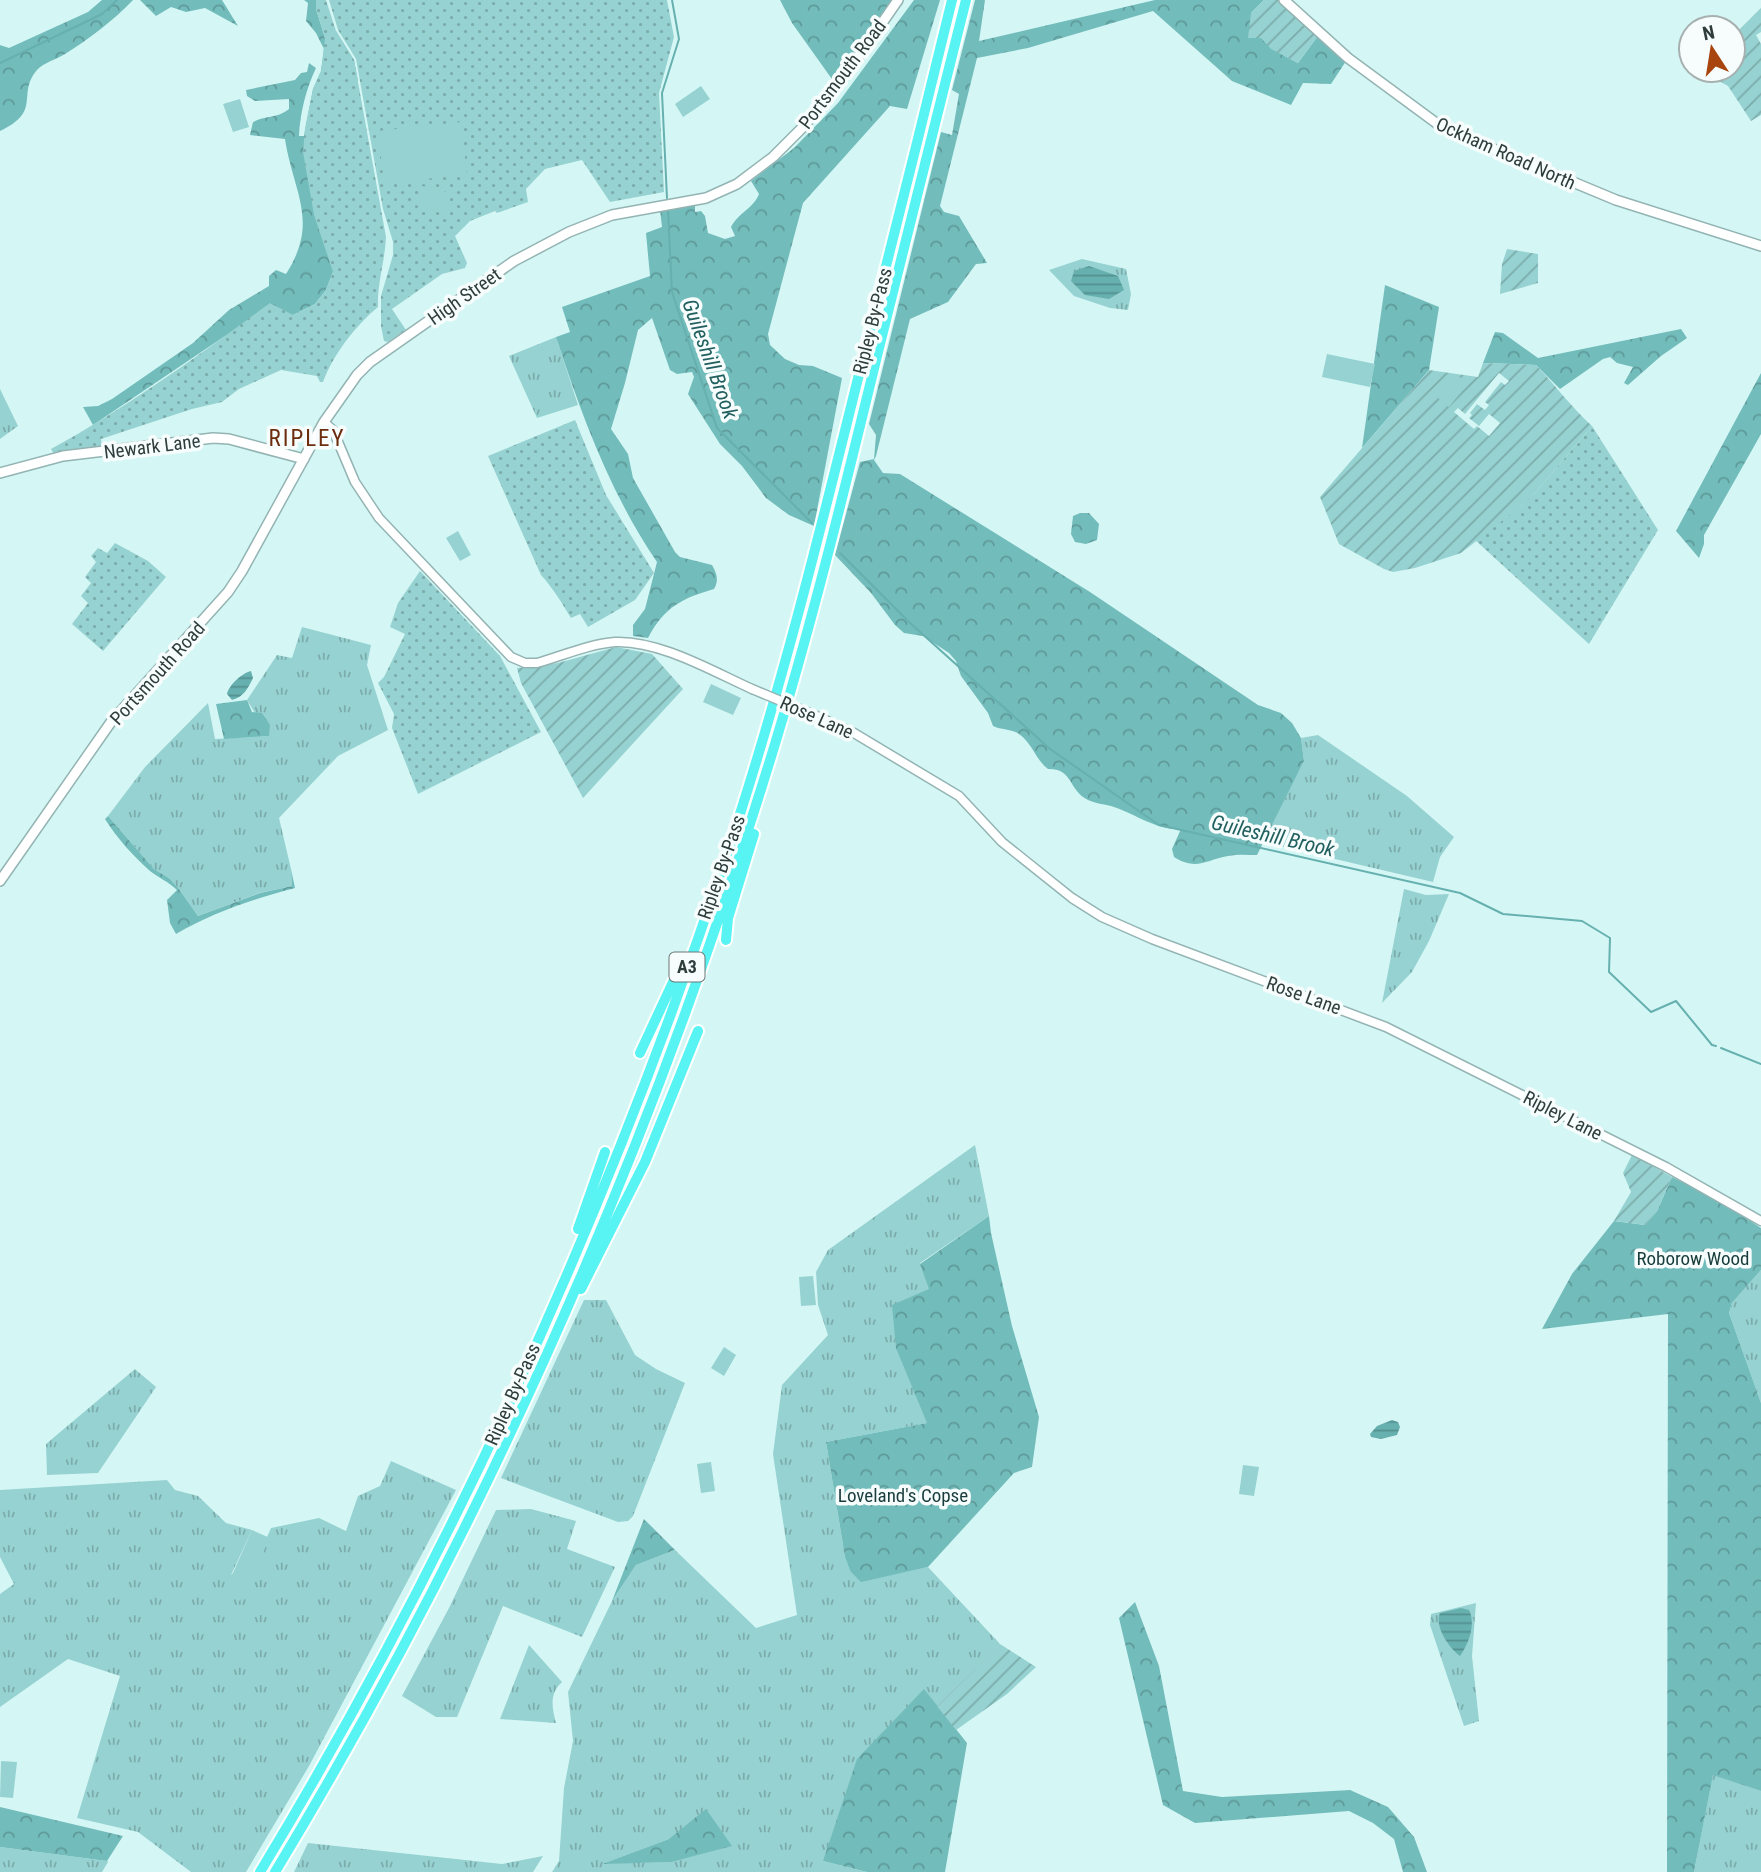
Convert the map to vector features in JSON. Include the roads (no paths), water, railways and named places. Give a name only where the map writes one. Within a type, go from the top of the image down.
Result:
[{"type":"highway","name":"Ripley By-Pass","points":[[260,1872],[405,1617],[524,1369],[602,1190],[648,1075],[726,858],[787,659],[952,0]]},
{"type":"highway","name":"Ripley By-Pass","points":[[275,1872],[416,1622],[476,1504],[536,1377],[615,1194],[661,1078],[701,968],[767,769],[813,612],[966,0]]},
{"type":"highway","points":[[726,940],[728,918],[753,836],[767,769]]},
{"type":"highway","points":[[640,1054],[726,858]]},
{"type":"highway","points":[[536,1377],[645,1162],[698,1031]]},
{"type":"highway","points":[[524,1369],[605,1152]]},
{"type":"main road","name":"Portsmouth Road","points":[[675,205],[723,192],[773,157],[824,103],[898,0]]},
{"type":"main road","name":"Ockham Road North","points":[[1284,0],[1348,58],[1443,128],[1616,200],[1761,246]]},
{"type":"main road","name":"High Street","points":[[304,460],[324,422],[357,374],[377,356],[520,257],[612,215],[675,205]]},
{"type":"main road","name":"Newark Lane","points":[[0,473],[63,456],[213,438],[229,439],[304,460]]},
{"type":"main road","name":"Portsmouth Road","points":[[0,880],[111,722],[228,592],[304,460]]},
{"type":"street","name":"Rose Lane","points":[[324,422],[335,433],[355,482],[379,518],[510,657],[525,663],[537,663],[605,644],[633,643],[658,649],[854,733],[958,796],[1002,842],[1072,898],[1102,917],[1152,939],[1362,1016]]},
{"type":"street","name":"Ripley Lane","points":[[1362,1016],[1666,1167],[1761,1221]]},
{"type":"waterway","points":[[0,63],[102,14],[117,0]]},
{"type":"waterway","name":"Guileshill Brook","points":[[667,198],[662,93],[679,39],[672,0]]},
{"type":"waterway","name":"Guileshill Brook","points":[[668,210],[672,292],[717,428],[812,523]]},
{"type":"waterway","name":"Guileshill Brook","points":[[840,553],[909,622],[1050,749],[1159,825],[1460,893],[1503,914],[1582,921],[1610,938],[1609,972],[1651,1012],[1676,1001],[1712,1045],[1716,1046]]},
{"type":"waterway","name":"Guileshill Brook","points":[[1721,1048],[1761,1064]]},
{"type":"district","name":"RIPLEY","points":[[307,438]]},
{"type":"park label","name":"Roborow Wood","points":[[1693,1258]]},
{"type":"park label","name":"Loveland's Copse","points":[[903,1495]]}]
